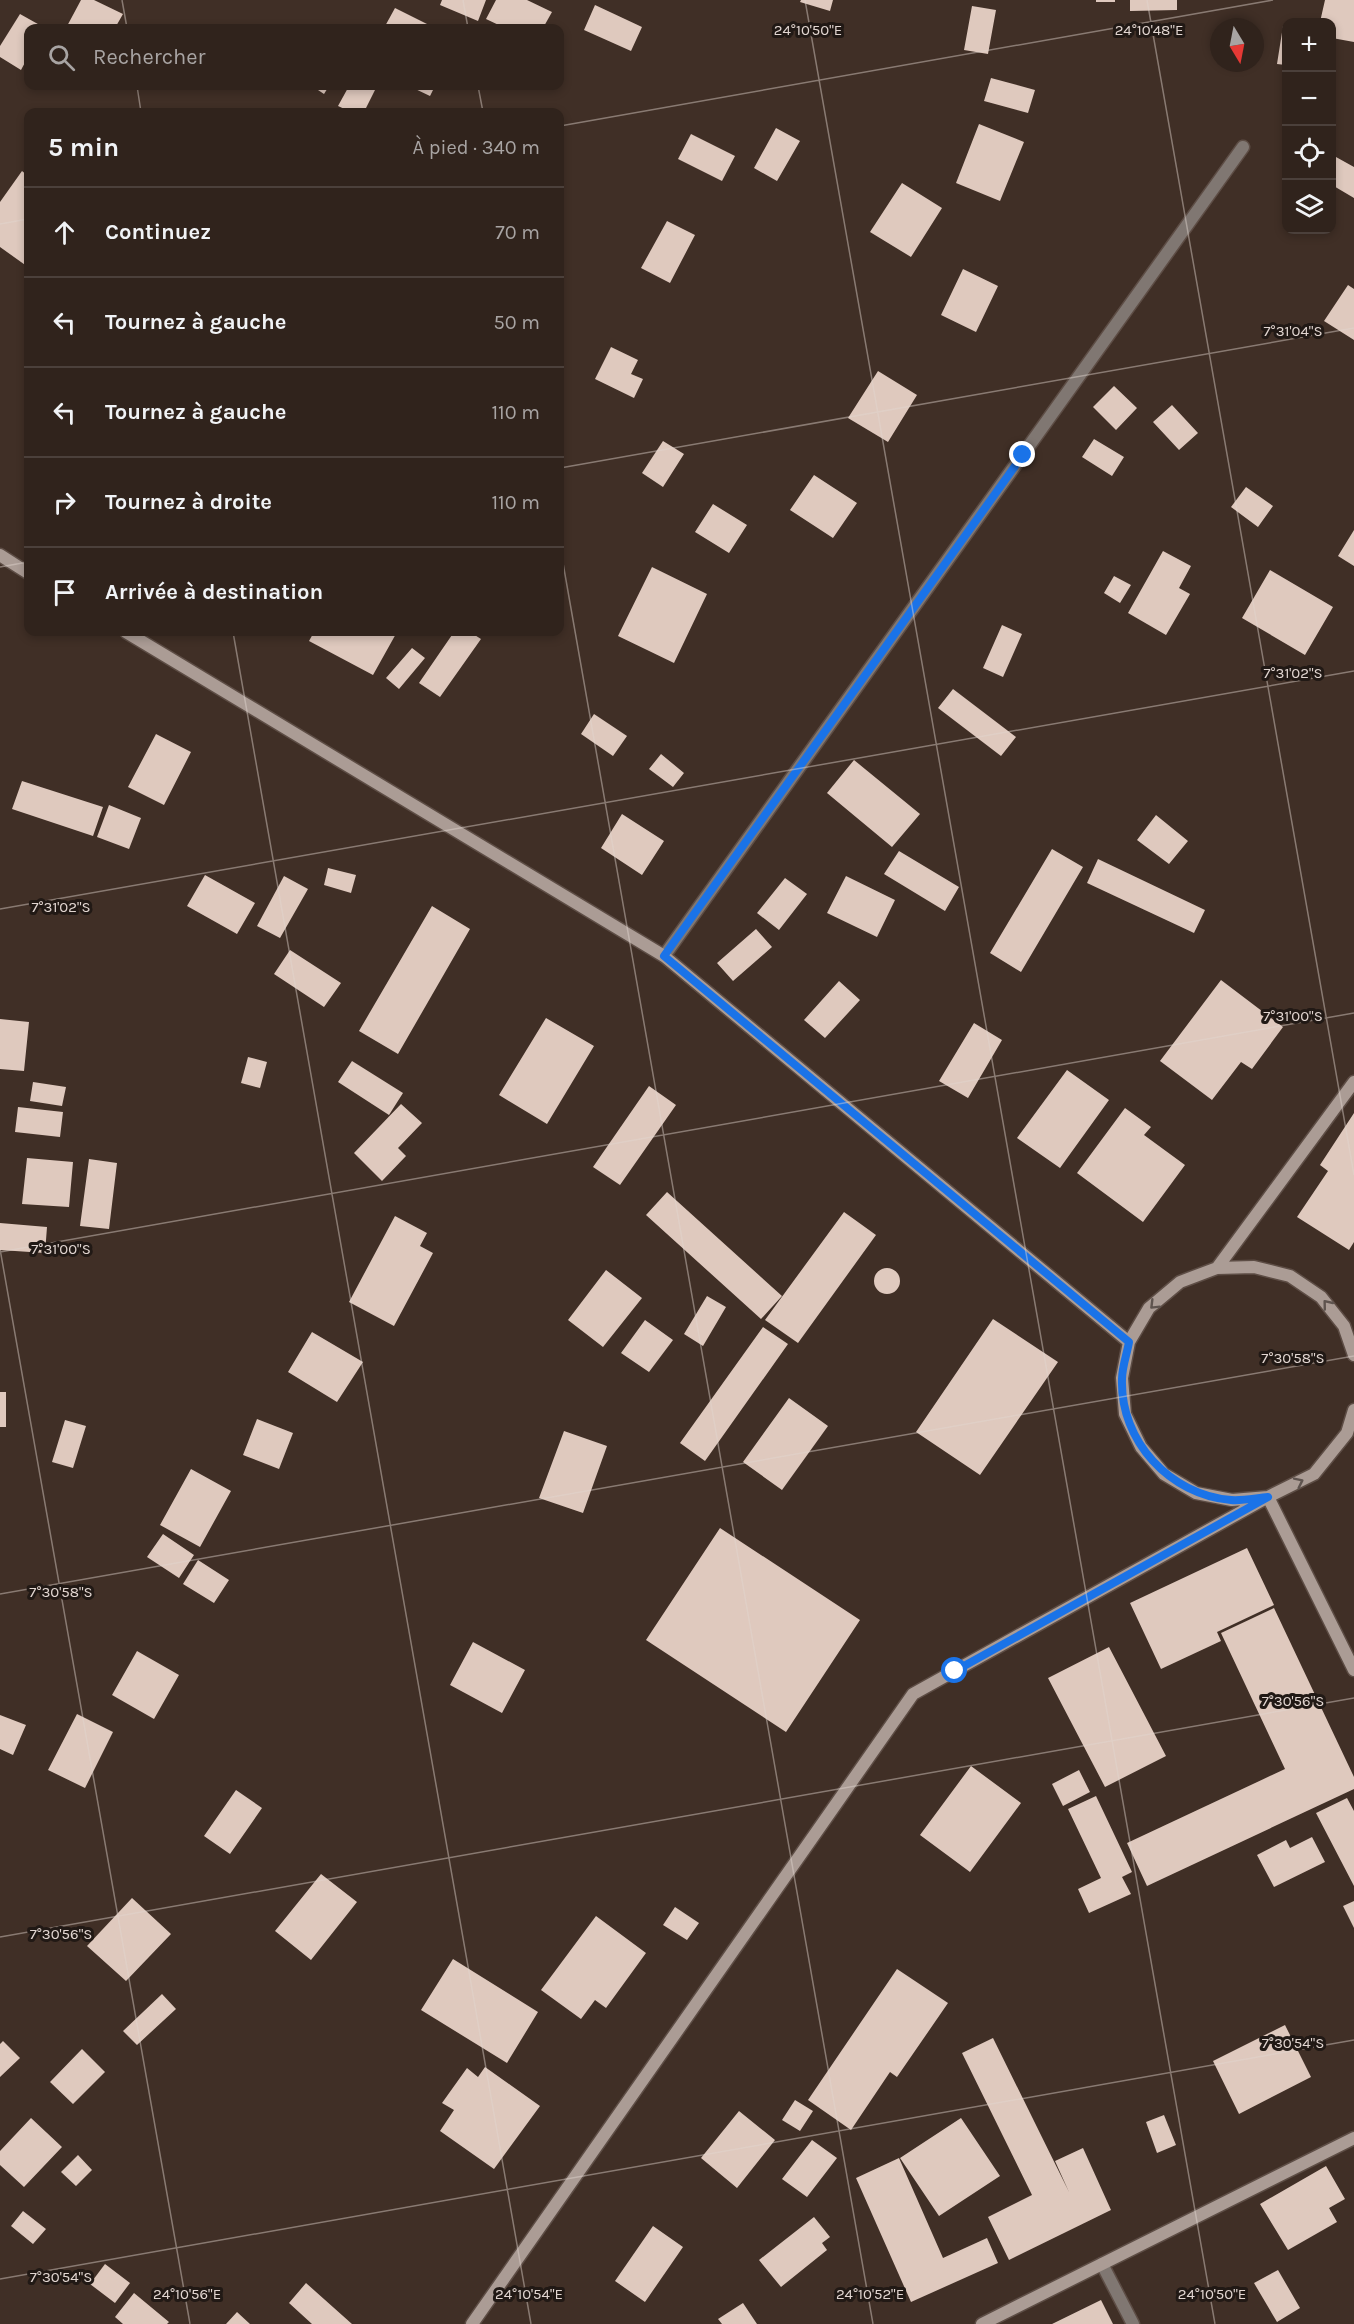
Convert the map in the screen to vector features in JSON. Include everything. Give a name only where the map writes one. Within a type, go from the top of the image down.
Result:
[{"type":"street","points":[[664,956],[1244,147]]},
{"type":"street","points":[[0,555],[24,570]]},
{"type":"street","points":[[133,636],[664,956],[1129,1342]]},
{"type":"street","points":[[1217,1268],[1354,1082]]},
{"type":"street","points":[[1268,1497],[1232,1500],[1196,1493],[1164,1474],[1140,1447],[1125,1414],[1122,1378],[1129,1342],[1149,1308],[1180,1282],[1217,1268],[1254,1267],[1290,1276],[1321,1297],[1344,1326],[1354,1355]]},
{"type":"street","points":[[472,2324],[913,1694],[1268,1497],[1314,1474],[1351,1432],[1354,1410]]},
{"type":"street","points":[[1268,1497],[1354,1670]]},
{"type":"street","points":[[982,2324],[1354,2138]]},
{"type":"street","points":[[1102,2264],[1133,2324]]},
{"type":"building","points":[[81,0],[94,0],[123,14],[117,24],[68,24]]},
{"type":"building","points":[[442,0],[486,0],[478,21],[440,5]]},
{"type":"building","points":[[496,0],[527,0],[552,12],[545,24],[497,24],[486,19]]},
{"type":"building","points":[[801,0],[833,0],[830,11],[800,2]]},
{"type":"building","points":[[1096,0],[1115,0],[1115,2],[1096,2]]},
{"type":"building","points":[[1130,0],[1177,0],[1177,10],[1130,11]]},
{"type":"building","points":[[1325,0],[1354,0],[1354,42],[1336,39],[1336,18],[1321,18]]},
{"type":"building","points":[[595,5],[642,27],[631,51],[584,30]]},
{"type":"building","points":[[972,6],[996,10],[988,54],[964,50]]},
{"type":"building","points":[[395,8],[427,24],[386,24]]},
{"type":"building","points":[[20,14],[38,24],[24,24],[24,64],[21,70],[0,57],[0,46]]},
{"type":"building","points":[[1282,32],[1282,65],[1277,64]]},
{"type":"building","points":[[991,78],[1035,90],[1028,113],[984,101]]},
{"type":"building","points":[[347,90],[375,90],[366,108],[338,106]]},
{"type":"building","points":[[417,90],[433,90],[430,96]]},
{"type":"building","points":[[979,124],[1024,142],[1000,201],[956,183]]},
{"type":"building","points":[[776,128],[800,141],[777,181],[754,168]]},
{"type":"building","points":[[691,134],[735,156],[722,181],[678,159]]},
{"type":"building","points":[[1336,157],[1354,167],[1354,198],[1336,187]]},
{"type":"building","points":[[22,171],[24,173],[24,264],[0,247],[0,202]]},
{"type":"building","points":[[902,183],[942,208],[911,257],[870,232]]},
{"type":"building","points":[[667,221],[695,235],[670,283],[641,268]]},
{"type":"building","points":[[963,269],[998,286],[976,332],[941,315]]},
{"type":"building","points":[[1348,285],[1354,289],[1354,340],[1324,321]]},
{"type":"building","points":[[611,347],[638,360],[631,374],[643,379],[634,398],[595,379]]},
{"type":"building","points":[[878,371],[917,395],[888,442],[848,418]]},
{"type":"building","points":[[1114,386],[1137,408],[1116,430],[1093,407]]},
{"type":"building","points":[[1172,405],[1198,433],[1179,450],[1153,422]]},
{"type":"building","points":[[1094,439],[1124,457],[1112,476],[1082,457]]},
{"type":"building","points":[[663,441],[684,454],[663,487],[642,473]]},
{"type":"building","points":[[814,475],[857,503],[833,538],[790,510]]},
{"type":"building","points":[[1246,487],[1273,506],[1258,527],[1231,507]]},
{"type":"building","points":[[713,504],[747,525],[729,553],[695,532]]},
{"type":"building","points":[[1354,530],[1354,566],[1338,556]]},
{"type":"building","points":[[1163,551],[1191,566],[1179,588],[1190,594],[1166,635],[1128,613]]},
{"type":"building","points":[[652,567],[707,594],[674,663],[618,636]]},
{"type":"building","points":[[1270,570],[1333,607],[1305,655],[1242,618]]},
{"type":"building","points":[[1114,576],[1131,585],[1120,603],[1104,593]]},
{"type":"building","points":[[1002,625],[1022,634],[1003,677],[983,668]]},
{"type":"building","points":[[312,636],[395,636],[373,675],[309,641]]},
{"type":"building","points":[[451,636],[476,636],[481,639],[440,697],[419,683]]},
{"type":"building","points":[[412,648],[425,658],[399,689],[386,678]]},
{"type":"building","points":[[953,689],[1016,737],[1001,756],[938,708]]},
{"type":"building","points":[[594,714],[627,736],[613,756],[581,734]]},
{"type":"building","points":[[156,734],[191,752],[164,805],[128,787]]},
{"type":"building","points":[[661,754],[684,773],[673,787],[649,769]]},
{"type":"building","points":[[854,760],[920,814],[892,847],[827,793]]},
{"type":"building","points":[[22,781],[103,807],[93,836],[12,809]]},
{"type":"building","points":[[109,805],[141,818],[129,849],[97,837]]},
{"type":"building","points":[[622,814],[664,841],[642,875],[601,848]]},
{"type":"building","points":[[1156,815],[1188,841],[1169,864],[1137,840]]},
{"type":"building","points":[[1052,849],[1083,867],[1021,972],[990,953]]},
{"type":"building","points":[[899,851],[959,887],[945,911],[884,874]]},
{"type":"building","points":[[1098,859],[1205,910],[1194,933],[1087,883]]},
{"type":"building","points":[[328,868],[356,875],[351,893],[324,885]]},
{"type":"building","points":[[205,875],[255,903],[237,934],[187,906]]},
{"type":"building","points":[[284,876],[308,889],[280,938],[257,926]]},
{"type":"building","points":[[846,876],[895,900],[877,937],[827,913]]},
{"type":"building","points":[[785,878],[807,894],[779,930],[757,913]]},
{"type":"building","points":[[432,906],[470,929],[398,1054],[359,1031]]},
{"type":"building","points":[[756,929],[772,947],[733,981],[717,963]]},
{"type":"building","points":[[290,950],[341,983],[324,1007],[274,974]]},
{"type":"building","points":[[1221,980],[1283,1027],[1252,1069],[1241,1062],[1212,1100],[1160,1061]]},
{"type":"building","points":[[839,981],[860,1000],[825,1038],[804,1020]]},
{"type":"building","points":[[546,1018],[594,1046],[547,1124],[499,1095]]},
{"type":"building","points":[[0,1019],[29,1022],[24,1071],[0,1069]]},
{"type":"building","points":[[974,1023],[1002,1040],[968,1098],[939,1081]]},
{"type":"building","points":[[248,1057],[267,1062],[260,1088],[241,1083]]},
{"type":"building","points":[[352,1061],[403,1093],[389,1115],[338,1082]]},
{"type":"building","points":[[1067,1070],[1109,1100],[1060,1168],[1017,1138]]},
{"type":"building","points":[[33,1082],[66,1087],[62,1106],[30,1101]]},
{"type":"building","points":[[649,1086],[676,1105],[620,1185],[593,1167]]},
{"type":"building","points":[[401,1104],[422,1123],[398,1148],[406,1156],[382,1181],[354,1153]]},
{"type":"building","points":[[18,1107],[63,1112],[60,1137],[15,1132]]},
{"type":"building","points":[[1125,1108],[1151,1127],[1144,1135],[1185,1165],[1143,1222],[1077,1173]]},
{"type":"building","points":[[1354,1113],[1354,1242],[1349,1250],[1297,1217],[1328,1171],[1320,1165]]},
{"type":"building","points":[[27,1158],[73,1162],[69,1207],[22,1204]]},
{"type":"building","points":[[89,1159],[117,1163],[109,1229],[80,1226]]},
{"type":"building","points":[[667,1192],[782,1296],[761,1319],[646,1215]]},
{"type":"building","points":[[844,1212],[876,1235],[798,1343],[765,1320]]},
{"type":"building","points":[[395,1216],[427,1233],[420,1246],[433,1253],[394,1326],[349,1302]]},
{"type":"building","points":[[0,1223],[47,1227],[45,1253],[0,1250]]},
{"type":"building","points":[[887,1268],[896,1272],[900,1281],[896,1290],[887,1294],[878,1290],[874,1281],[878,1272]]},
{"type":"building","points":[[606,1270],[642,1298],[603,1347],[568,1320]]},
{"type":"building","points":[[707,1296],[726,1307],[703,1346],[684,1334]]},
{"type":"building","points":[[993,1319],[1058,1362],[980,1475],[916,1432]]},
{"type":"building","points":[[645,1320],[673,1340],[649,1372],[621,1353]]},
{"type":"building","points":[[763,1327],[788,1344],[705,1461],[680,1443]]},
{"type":"building","points":[[312,1332],[363,1362],[337,1402],[288,1372]]},
{"type":"building","points":[[0,1392],[6,1392],[6,1427],[0,1427]]},
{"type":"building","points":[[789,1398],[828,1426],[782,1490],[743,1462]]},
{"type":"building","points":[[257,1419],[293,1433],[279,1469],[243,1455]]},
{"type":"building","points":[[65,1420],[86,1426],[73,1468],[52,1462]]},
{"type":"building","points":[[564,1431],[607,1446],[583,1513],[539,1498]]},
{"type":"building","points":[[191,1469],[231,1491],[200,1547],[160,1525]]},
{"type":"building","points":[[720,1528],[860,1620],[786,1732],[646,1640]]},
{"type":"building","points":[[163,1534],[194,1555],[179,1578],[147,1557]]},
{"type":"building","points":[[1247,1548],[1274,1605],[1217,1632],[1221,1641],[1161,1669],[1130,1603]]},
{"type":"building","points":[[198,1560],[229,1580],[214,1603],[183,1584]]},
{"type":"building","points":[[1274,1608],[1354,1777],[1354,1789],[1147,1886],[1127,1843],[1285,1769],[1221,1633]]},
{"type":"building","points":[[473,1642],[525,1670],[502,1713],[450,1685]]},
{"type":"building","points":[[1109,1647],[1166,1756],[1105,1787],[1048,1678]]},
{"type":"building","points":[[137,1651],[179,1675],[154,1719],[112,1695]]},
{"type":"building","points":[[77,1714],[113,1732],[85,1788],[48,1770]]},
{"type":"building","points":[[0,1715],[26,1725],[13,1755],[0,1749]]},
{"type":"building","points":[[971,1766],[1021,1803],[970,1872],[920,1835]]},
{"type":"building","points":[[1079,1770],[1090,1792],[1063,1806],[1052,1784]]},
{"type":"building","points":[[236,1790],[262,1808],[230,1854],[204,1836]]},
{"type":"building","points":[[1096,1796],[1132,1872],[1122,1877],[1131,1894],[1089,1913],[1078,1889],[1101,1878],[1068,1809]]},
{"type":"building","points":[[1347,1798],[1354,1811],[1354,1886],[1316,1813]]},
{"type":"building","points":[[1312,1837],[1325,1862],[1274,1887],[1257,1855],[1286,1840],[1290,1848]]},
{"type":"building","points":[[321,1874],[357,1902],[311,1960],[275,1931]]},
{"type":"building","points":[[132,1898],[171,1934],[126,1981],[87,1946]]},
{"type":"building","points":[[1354,1901],[1354,1928],[1343,1906]]},
{"type":"building","points":[[675,1907],[699,1923],[687,1940],[663,1925]]},
{"type":"building","points":[[596,1916],[646,1953],[606,2008],[595,2000],[581,2019],[541,1990]]},
{"type":"building","points":[[453,1959],[538,2012],[507,2063],[421,2010]]},
{"type":"building","points":[[897,1969],[948,2003],[897,2077],[890,2072],[851,2130],[808,2100]]},
{"type":"building","points":[[162,1994],[176,2009],[137,2045],[123,2031]]},
{"type":"building","points":[[1285,2025],[1311,2077],[1239,2114],[1213,2061]]},
{"type":"building","points":[[993,2038],[1069,2192],[1055,2161],[1083,2148],[1111,2210],[1009,2260],[988,2217],[1032,2195],[962,2053]]},
{"type":"building","points":[[3,2041],[20,2058],[0,2077],[0,2044]]},
{"type":"building","points":[[82,2049],[105,2072],[73,2104],[50,2082]]},
{"type":"building","points":[[485,2067],[540,2106],[494,2169],[440,2131],[454,2110],[442,2103],[467,2068],[478,2077]]},
{"type":"building","points":[[795,2100],[813,2111],[800,2131],[782,2120]]},
{"type":"building","points":[[739,2111],[775,2140],[737,2188],[701,2158]]},
{"type":"building","points":[[1164,2115],[1176,2145],[1157,2153],[1146,2122]]},
{"type":"building","points":[[31,2118],[62,2147],[24,2187],[0,2165],[0,2151]]},
{"type":"building","points":[[961,2118],[1000,2176],[939,2216],[900,2158]]},
{"type":"building","points":[[812,2140],[837,2158],[807,2197],[782,2179]]},
{"type":"building","points":[[78,2155],[92,2170],[76,2186],[61,2172]]},
{"type":"building","points":[[899,2158],[943,2258],[987,2238],[998,2263],[911,2302],[856,2178]]},
{"type":"building","points":[[1326,2166],[1345,2199],[1329,2208],[1337,2222],[1288,2250],[1260,2204]]},
{"type":"building","points":[[23,2211],[46,2229],[33,2244],[11,2226]]},
{"type":"building","points":[[814,2217],[830,2237],[822,2243],[827,2250],[781,2287],[759,2260]]},
{"type":"building","points":[[653,2226],[683,2247],[645,2302],[615,2281]]},
{"type":"building","points":[[105,2264],[130,2283],[115,2303],[90,2284]]},
{"type":"building","points":[[1278,2270],[1300,2308],[1277,2322],[1254,2283]]},
{"type":"building","points":[[306,2283],[352,2324],[312,2324],[289,2303]]},
{"type":"building","points":[[134,2293],[169,2322],[167,2324],[123,2324],[115,2317]]},
{"type":"building","points":[[1101,2300],[1113,2324],[1052,2324]]},
{"type":"building","points":[[743,2303],[757,2324],[722,2324],[718,2319]]},
{"type":"building","points":[[237,2312],[250,2324],[226,2324]]},
{"type":"route","points":[[955,1671],[1268,1497],[1232,1500],[1196,1493],[1164,1474],[1140,1447],[1125,1414],[1122,1378],[1129,1342],[664,956],[1023,455]]}]
